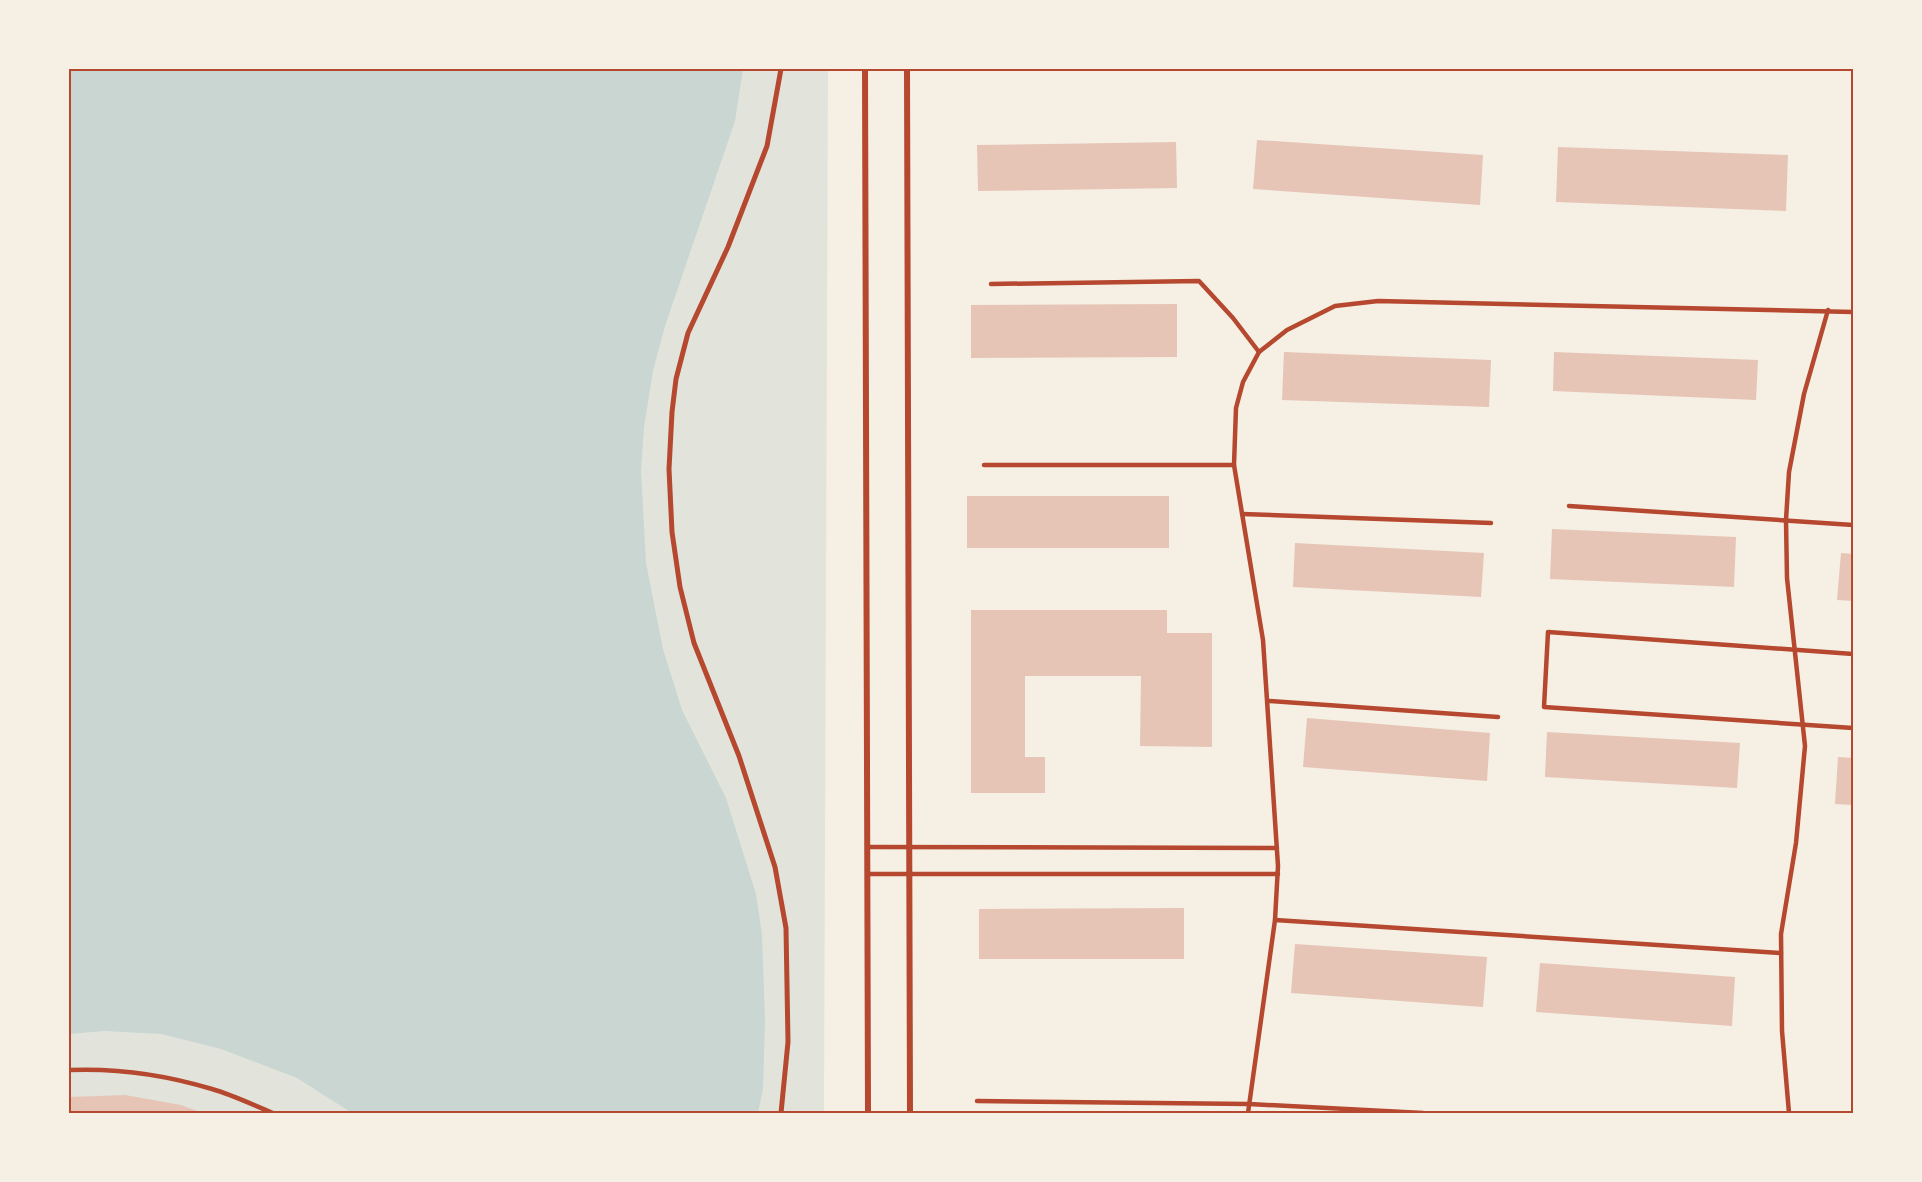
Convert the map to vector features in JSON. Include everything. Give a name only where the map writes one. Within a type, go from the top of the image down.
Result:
[{"type":"street","points":[[781,69],[767,146],[728,247],[688,333],[676,379],[669,469],[672,532],[680,588],[694,643],[739,756],[776,867],[786,940],[788,1042],[781,1113]]},
{"type":"street","points":[[865,69],[868,1113]]},
{"type":"street","points":[[907,69],[910,1113]]},
{"type":"lane","points":[[991,284],[1199,281],[1233,318],[1258,352]]},
{"type":"lane","points":[[1248,1113],[1275,920],[1278,874],[1269,702],[1263,640],[1234,465],[1236,408],[1243,382],[1258,352],[1287,330],[1335,306],[1378,301],[1853,312]]},
{"type":"lane","points":[[1789,1113],[1782,1032],[1781,934],[1796,843],[1805,746],[1787,578],[1786,520],[1789,472],[1804,394],[1828,310]]},
{"type":"lane","points":[[984,465],[1234,465]]},
{"type":"lane","points":[[1569,506],[1853,525]]},
{"type":"lane","points":[[1242,514],[1491,524]]},
{"type":"lane","points":[[1853,654],[1548,632],[1544,707],[1853,728]]},
{"type":"lane","points":[[1269,702],[1498,717]]},
{"type":"lane","points":[[868,847],[1277,848]]},
{"type":"lane","points":[[868,874],[1278,874]]},
{"type":"lane","points":[[1275,920],[1781,953]]},
{"type":"lane","points":[[69,1070],[96,1069],[160,1076],[213,1089],[273,1113]]},
{"type":"lane","points":[[977,1101],[1249,1104],[1423,1113]]},
{"type":"shaded area","points":[[69,69],[828,69],[824,1113],[69,1113]]},
{"type":"shaded area","points":[[69,69],[743,69],[735,121],[665,326],[653,371],[644,427],[641,471],[646,563],[663,649],[682,710],[726,798],[756,894],[762,935],[765,1021],[763,1089],[758,1113],[352,1113],[297,1078],[221,1049],[161,1034],[105,1031],[69,1034]]},
{"type":"building","points":[[1257,140],[1483,155],[1480,205],[1253,189]]},
{"type":"building","points":[[1176,142],[1177,188],[978,191],[977,145]]},
{"type":"building","points":[[1558,147],[1788,155],[1786,211],[1556,202]]},
{"type":"building","points":[[1177,304],[1177,357],[971,358],[971,305]]},
{"type":"building","points":[[1284,352],[1491,360],[1489,407],[1282,400]]},
{"type":"building","points":[[1554,352],[1758,360],[1756,400],[1553,391]]},
{"type":"building","points":[[967,496],[1169,496],[1169,548],[967,548]]},
{"type":"building","points":[[1552,529],[1736,537],[1734,587],[1550,579]]},
{"type":"building","points":[[1295,543],[1484,553],[1481,597],[1293,587]]},
{"type":"building","points":[[1841,553],[1853,554],[1853,601],[1837,600]]},
{"type":"building","points":[[971,610],[1167,610],[1167,633],[1212,633],[1212,747],[1140,746],[1141,676],[1025,676],[1025,757],[1045,757],[1045,793],[971,793]]},
{"type":"building","points":[[1307,718],[1490,733],[1487,781],[1303,767]]},
{"type":"building","points":[[1547,732],[1740,743],[1737,788],[1545,777]]},
{"type":"building","points":[[1838,757],[1853,758],[1853,805],[1835,804]]},
{"type":"building","points":[[1184,908],[1184,959],[979,959],[979,909]]},
{"type":"building","points":[[1295,944],[1487,957],[1483,1007],[1291,993]]},
{"type":"building","points":[[1540,963],[1735,977],[1732,1026],[1536,1012]]},
{"type":"building","points":[[125,1095],[181,1105],[203,1113],[69,1113],[69,1097]]}]
